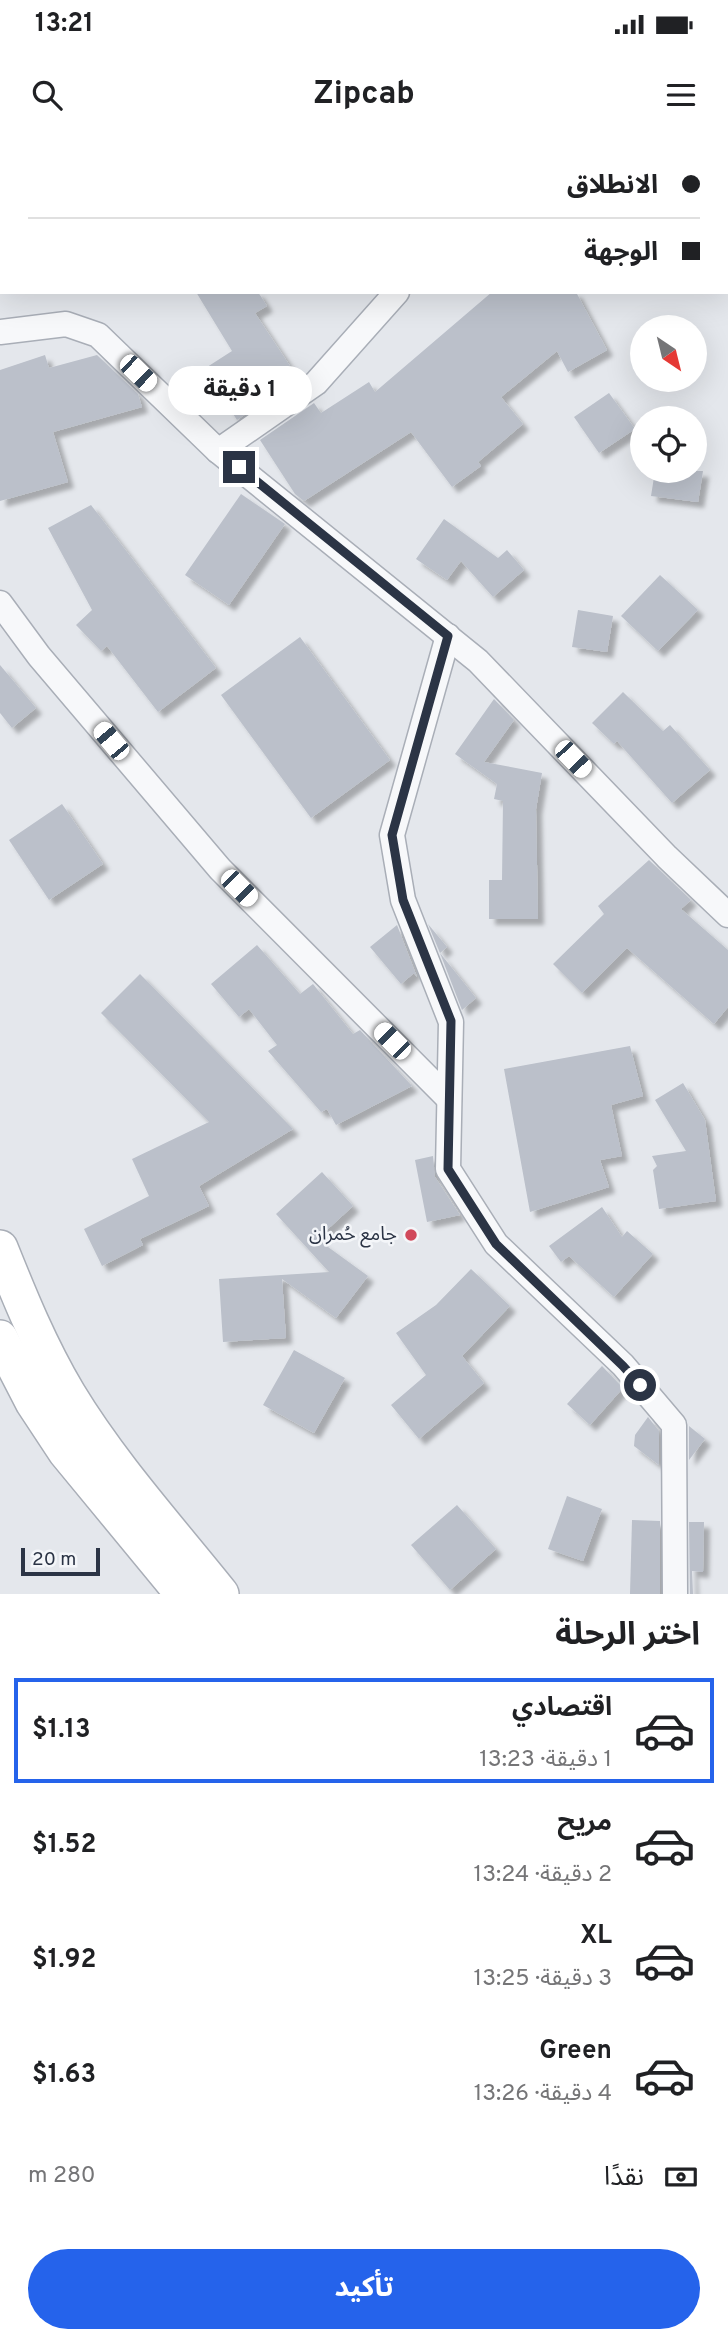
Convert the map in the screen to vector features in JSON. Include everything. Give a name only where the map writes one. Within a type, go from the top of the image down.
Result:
[{"type":"main road","points":[[0,1248],[31,1323],[68,1394],[114,1459],[221,1594]]},
{"type":"main road","points":[[0,1338],[33,1402],[66,1452],[183,1594]]},
{"type":"street","points":[[218,451],[316,383],[395,294]]},
{"type":"street","points":[[0,332],[66,324],[98,335],[218,451],[478,661],[667,857],[728,915]]},
{"type":"street","points":[[0,603],[39,656],[220,869],[449,1098]]},
{"type":"street","points":[[448,636],[392,835],[403,900],[451,1021],[448,1169],[496,1244],[623,1366],[674,1425],[676,1594]]},
{"type":"building","points":[[197,294],[259,294],[267,306],[255,313],[298,378],[237,420],[204,369],[232,351]]},
{"type":"building","points":[[490,294],[577,294],[607,350],[568,372],[557,351],[501,397],[523,424],[478,462],[481,466],[452,487],[411,432],[304,501],[295,494],[260,440],[314,403],[321,413],[369,382],[375,392]]},
{"type":"building","points":[[45,355],[49,368],[97,355],[138,394],[142,407],[53,432],[68,482],[0,501],[0,370]]},
{"type":"building","points":[[609,393],[630,422],[630,432],[599,453],[574,417]]},
{"type":"building","points":[[653,483],[701,483],[698,502],[651,496]]},
{"type":"building","points":[[241,494],[285,524],[229,605],[185,575]]},
{"type":"building","points":[[91,505],[216,668],[158,712],[107,646],[101,651],[76,625],[92,610],[48,528]]},
{"type":"building","points":[[444,519],[498,558],[507,550],[524,570],[493,597],[461,561],[447,580],[416,559]]},
{"type":"building","points":[[660,575],[698,610],[658,651],[621,616]]},
{"type":"building","points":[[578,610],[613,616],[607,652],[572,647]]},
{"type":"building","points":[[300,637],[390,760],[311,818],[221,695]]},
{"type":"building","points":[[0,665],[36,708],[12,728],[0,713]]},
{"type":"building","points":[[623,692],[663,731],[670,725],[710,770],[672,803],[617,741],[614,744],[592,723]]},
{"type":"building","points":[[494,699],[514,720],[484,762],[542,773],[536,809],[538,919],[489,919],[489,880],[502,880],[503,801],[494,799],[497,784],[455,754]]},
{"type":"building","points":[[62,804],[103,864],[49,900],[9,840]]},
{"type":"building","points":[[649,860],[691,900],[681,909],[728,950],[728,1007],[714,1024],[627,948],[582,993],[553,964],[604,914],[598,906]]},
{"type":"building","points":[[428,924],[447,947],[440,953]]},
{"type":"building","points":[[397,925],[417,977],[414,973],[401,984],[370,947]]},
{"type":"building","points":[[257,945],[300,994],[313,984],[353,1034],[360,1030],[412,1086],[336,1125],[327,1109],[321,1112],[268,1051],[277,1045],[249,1009],[239,1017],[211,984]]},
{"type":"building","points":[[440,953],[476,998],[462,1010]]},
{"type":"building","points":[[140,974],[293,1129],[199,1186],[209,1206],[140,1239],[143,1245],[102,1266],[84,1229],[149,1196],[132,1159],[209,1122],[101,1013]]},
{"type":"building","points":[[630,1046],[643,1096],[611,1105],[622,1156],[600,1160],[609,1187],[530,1212],[504,1069]]},
{"type":"building","points":[[683,1083],[705,1120],[716,1201],[659,1209],[653,1170],[657,1166],[652,1156],[686,1151],[655,1100]]},
{"type":"building","points":[[433,1156],[435,1177],[460,1215],[427,1222],[415,1160]]},
{"type":"building","points":[[322,1172],[353,1206],[317,1239],[368,1276],[336,1318],[282,1279],[286,1338],[223,1342],[219,1279],[329,1272],[276,1214]]},
{"type":"building","points":[[602,1207],[622,1237],[627,1231],[653,1254],[614,1297],[569,1256],[561,1262],[549,1246]]},
{"type":"building","points":[[471,1269],[510,1306],[462,1356],[484,1383],[419,1439],[391,1405],[426,1375],[396,1333],[436,1305]]},
{"type":"building","points":[[294,1350],[345,1378],[314,1433],[263,1405]]},
{"type":"building","points":[[602,1366],[623,1388],[590,1425],[567,1404]]},
{"type":"building","points":[[648,1417],[659,1431],[659,1465],[634,1446],[635,1435]]},
{"type":"building","points":[[689,1426],[705,1439],[689,1460]]},
{"type":"building","points":[[567,1496],[602,1509],[583,1561],[548,1549]]},
{"type":"building","points":[[457,1505],[496,1549],[450,1590],[411,1545]]},
{"type":"building","points":[[632,1520],[660,1521],[660,1594],[630,1594]]},
{"type":"building","points":[[689,1522],[704,1522],[703,1572],[692,1571],[693,1594],[690,1594]]},
{"type":"place","name":"جامع حُمران","points":[[411,1235]]},
{"type":"route","points":[[239,467],[448,636],[392,835],[403,900],[451,1021],[448,1169],[496,1244],[640,1385]]}]
